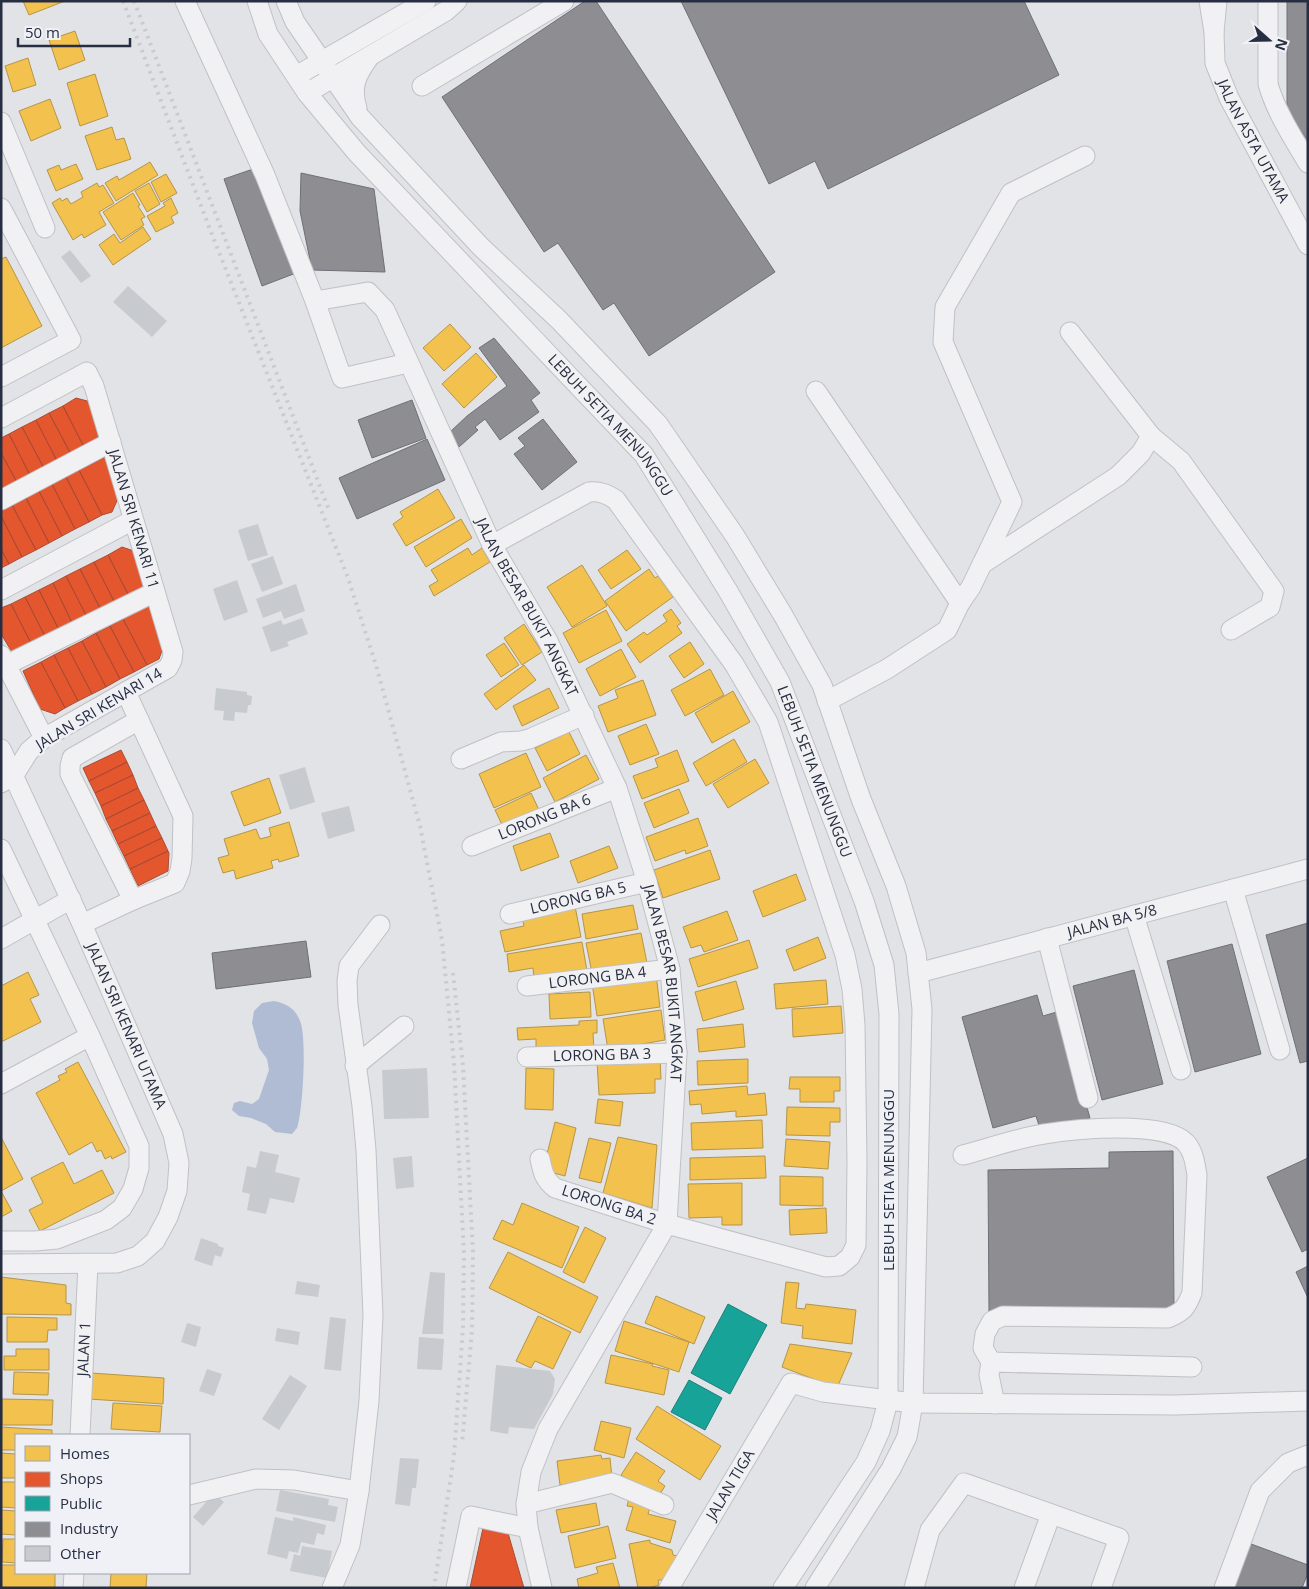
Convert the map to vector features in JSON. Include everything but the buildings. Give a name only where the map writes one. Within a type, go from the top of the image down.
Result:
[{"type":"street","points":[[185,1],[265,175],[315,301],[342,378],[408,362]]},
{"type":"street","points":[[257,1],[268,34],[296,76],[327,69],[370,55],[446,11],[457,1]]},
{"type":"street","points":[[286,1],[295,22],[327,69]]},
{"type":"street","points":[[307,92],[327,69],[426,1]]},
{"type":"street","points":[[422,86],[564,1]]},
{"type":"street","name":"JALAN ASTA UTAMA","points":[[1209,1],[1214,32],[1215,63],[1228,98],[1308,245]]},
{"type":"street","name":"JALAN ASTA UTAMA","points":[[1214,32],[1217,1]]},
{"type":"street","points":[[1268,1],[1268,84],[1279,111],[1308,163]]},
{"type":"street","points":[[360,117],[353,90],[358,72],[370,55]]},
{"type":"street","name":"LEBUH SETIA MENUNGGU","points":[[327,69],[360,117],[481,247],[559,320],[658,424],[735,536],[783,615],[822,685],[861,799],[896,886],[916,953],[922,1009],[913,1403],[907,1437],[891,1469],[815,1588]]},
{"type":"street","name":"LEBUH SETIA MENUNGGU","points":[[296,76],[357,153],[644,455],[728,591],[780,682],[864,901],[884,965],[889,1014],[888,1401],[880,1431],[866,1462],[783,1588]]},
{"type":"street","points":[[1,122],[45,228]]},
{"type":"street","points":[[827,702],[887,670],[947,630],[960,603],[971,587],[1012,502],[943,342],[945,307],[1011,193],[1085,156]]},
{"type":"street","points":[[1,208],[71,340],[1,377]]},
{"type":"street","name":"JALAN BESAR BUKIT ANGKAT","points":[[315,301],[368,292],[385,310],[492,545],[548,641],[617,788],[647,882],[670,969],[677,1053],[667,1224],[548,1429],[531,1472],[526,1504],[528,1528],[542,1588]]},
{"type":"street","points":[[1070,332],[1151,436],[1180,461],[1274,591],[1270,607],[1231,630]]},
{"type":"street","name":"JALAN SRI KENARI 11","points":[[1,418],[87,372],[94,386],[173,652],[168,668]]},
{"type":"street","points":[[816,391],[960,603]]},
{"type":"street","points":[[982,564],[1118,476],[1141,452],[1151,436]]},
{"type":"street","points":[[1,500],[111,442]]},
{"type":"street","name":"LORONG BA 2","points":[[492,545],[589,492],[598,491],[607,494],[616,500],[734,664],[768,722],[845,955],[852,989],[855,1025],[856,1245],[850,1257],[839,1266],[826,1267],[667,1224],[555,1188],[547,1182],[540,1159]]},
{"type":"street","points":[[1,590],[133,520]]},
{"type":"street","points":[[44,738],[4,660],[155,592]]},
{"type":"street","name":"JALAN SRI KENARI 14","points":[[8,779],[29,751],[44,738],[168,668]]},
{"type":"street","points":[[82,924],[175,883],[180,871],[183,816],[126,692]]},
{"type":"street","points":[[462,759],[501,742],[521,741],[584,715]]},
{"type":"street","points":[[133,900],[70,774],[70,766],[72,758],[139,720]]},
{"type":"street","name":"JALAN SRI KENARI UTAMA","points":[[1,749],[8,779],[82,924],[173,1134],[179,1163],[177,1191],[168,1218],[155,1241],[138,1256],[117,1263],[1,1264]]},
{"type":"street","name":"LORONG BA 6","points":[[472,846],[617,788]]},
{"type":"street","points":[[1,849],[90,1036],[139,1146],[139,1168],[133,1189],[122,1208],[106,1220],[57,1239],[1,1241]]},
{"type":"street","name":"JALAN BA 5/8","points":[[918,973],[1308,869]]},
{"type":"street","name":"LORONG BA 5","points":[[510,914],[647,882]]},
{"type":"street","points":[[1233,889],[1280,1050]]},
{"type":"street","points":[[1,939],[70,899]]},
{"type":"street","points":[[1134,915],[1181,1070]]},
{"type":"street","points":[[332,1588],[350,1545],[359,1491],[369,1401],[373,1315],[366,1150],[348,1005],[347,981],[349,966],[380,926]]},
{"type":"street","points":[[1048,938],[1088,1098]]},
{"type":"street","name":"LORONG BA 4","points":[[527,986],[670,969]]},
{"type":"street","points":[[355,1066],[404,1026]]},
{"type":"street","points":[[1,1084],[90,1036]]},
{"type":"street","name":"LORONG BA 3","points":[[527,1057],[677,1053]]},
{"type":"street","points":[[963,1155],[1042,1134],[1076,1130],[1145,1128],[1168,1133],[1186,1142],[1194,1157],[1197,1175],[1192,1293],[1180,1313],[1168,1318],[1003,1316],[992,1321],[985,1334],[983,1348],[991,1362],[989,1375],[994,1404]]},
{"type":"street","points":[[857,1162],[888,1162]]},
{"type":"street","name":"JALAN 1","points":[[80,1434],[88,1264]]},
{"type":"street","points":[[991,1362],[1192,1367]]},
{"type":"street","name":"JALAN TIGA","points":[[669,1588],[791,1383],[823,1392],[888,1401]]},
{"type":"street","points":[[888,1401],[913,1403],[1175,1405],[1308,1401]]},
{"type":"street","points":[[1224,1588],[1260,1491],[1288,1463],[1308,1455]]},
{"type":"street","points":[[190,1495],[256,1479],[294,1480],[359,1491]]},
{"type":"street","points":[[526,1504],[612,1482],[664,1505]]},
{"type":"street","points":[[914,1588],[930,1530],[964,1483],[1119,1538],[1101,1588]]},
{"type":"street","points":[[1024,1588],[1051,1514]]},
{"type":"street","points":[[456,1588],[471,1516],[528,1528]]},
{"type":"street","points":[[73,1588],[74,1574]]},
{"type":"water","points":[[274,1001],[287,1005],[293,1010],[300,1021],[302,1029],[304,1057],[301,1106],[297,1128],[292,1134],[275,1132],[266,1124],[239,1116],[232,1110],[234,1103],[240,1101],[252,1104],[259,1099],[269,1070],[267,1059],[259,1048],[252,1023],[254,1011],[262,1003]]},
{"type":"railway","points":[[123,1],[209,227],[348,578],[376,665],[420,826],[442,940],[454,1063],[464,1254],[463,1327],[454,1456],[434,1588]]},
{"type":"railway","points":[[134,1],[329,510]]},
{"type":"railway","points":[[453,973],[463,1066],[473,1252],[472,1330],[462,1444]]}]
